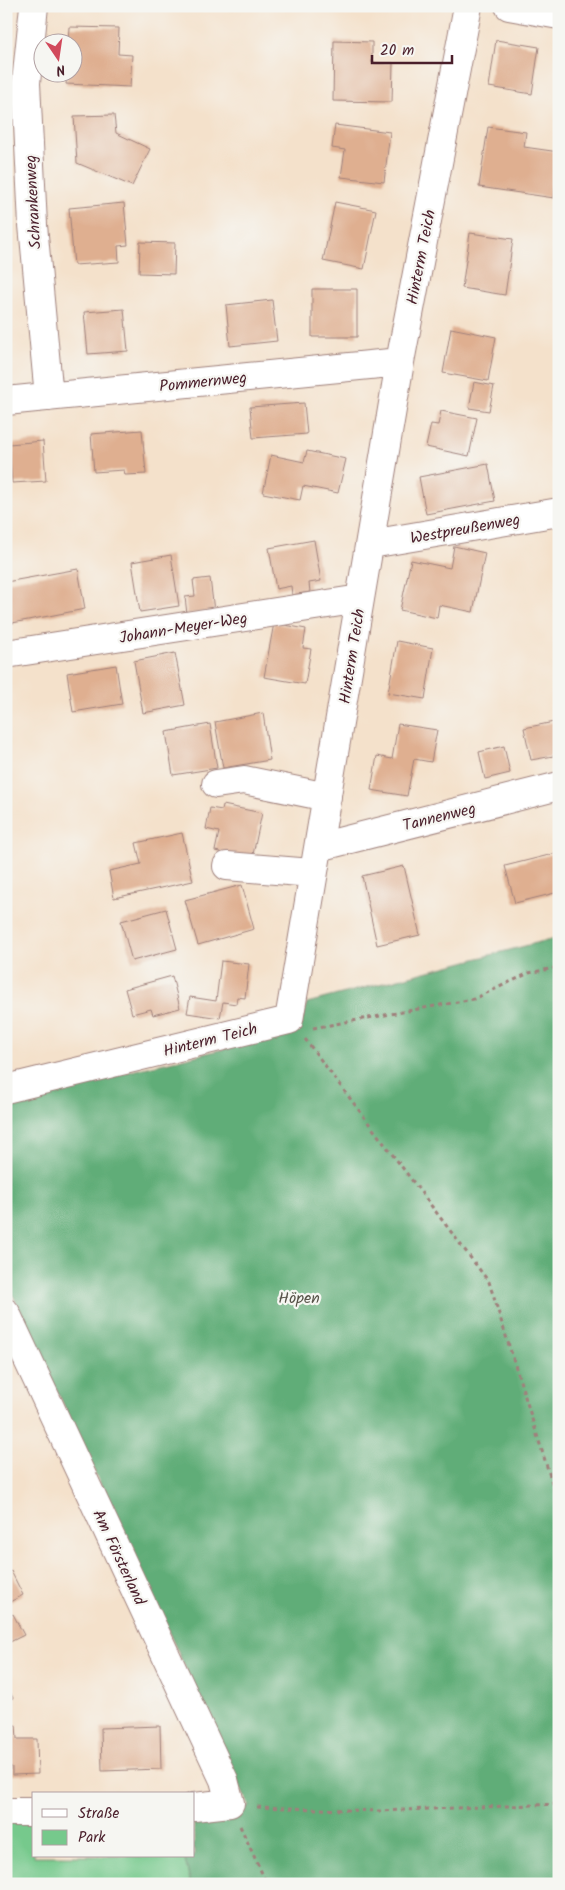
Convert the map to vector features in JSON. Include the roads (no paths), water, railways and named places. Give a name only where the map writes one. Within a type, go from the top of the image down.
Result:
[{"type":"street","name":"Schrankenweg","points":[[34,6],[26,83],[32,225],[49,397]]},
{"type":"street","name":"Hinterm Teich","points":[[6,1089],[294,1025],[312,874],[319,847],[400,362],[468,6]]},
{"type":"street","points":[[509,6],[559,15]]},
{"type":"street","name":"Pommernweg","points":[[6,401],[400,362]]},
{"type":"street","name":"Westpreußenweg","points":[[371,544],[559,512]]},
{"type":"street","name":"Johann-Meyer-Weg","points":[[6,654],[360,599]]},
{"type":"street","points":[[216,784],[244,780],[327,797]]},
{"type":"street","name":"Tannenweg","points":[[319,847],[559,786]]},
{"type":"street","points":[[228,866],[312,874]]},
{"type":"street","name":"Am Försterland","points":[[6,1313],[224,1780],[230,1803],[195,1807]]},
{"type":"street","points":[[6,1812],[32,1812]]},
{"type":"park label","name":"Höpen","points":[[299,1297]]}]
